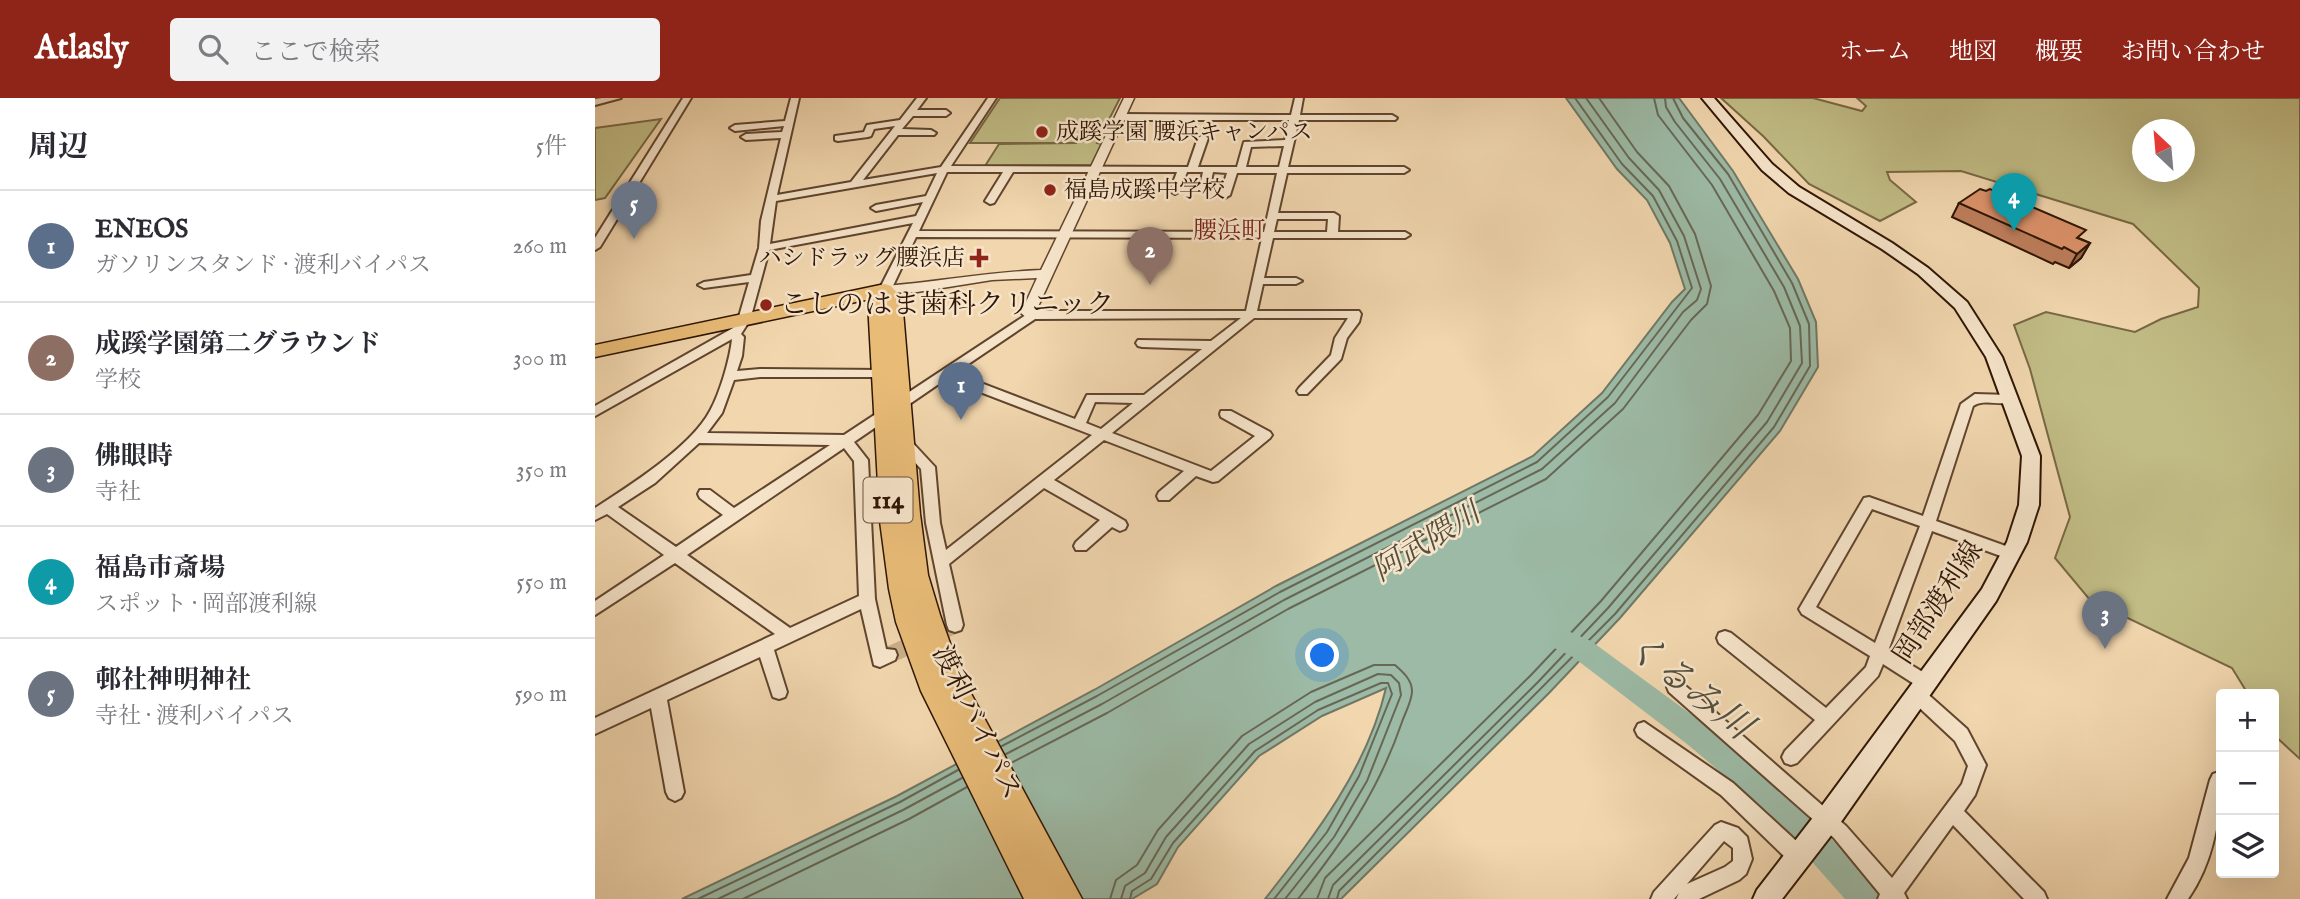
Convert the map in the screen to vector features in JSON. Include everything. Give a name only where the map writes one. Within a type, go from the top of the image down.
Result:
[{"type":"highway","points":[[595,360],[885,297]]},
{"type":"highway","name":"渡利バイパス","points":[[885,297],[883,374],[904,442],[908,514],[916,575],[942,686],[1041,899]]},
{"type":"highway","name":"渡利バイパス","points":[[885,297],[893,408],[889,513],[897,577],[918,656],[942,686],[1066,899]]},
{"type":"highway","points":[[595,351],[740,329]]},
{"type":"main road","name":"岡部渡利線","points":[[1708,98],[1767,167],[1794,190],[1914,264],[1961,305],[1994,357],[2031,456],[2029,505],[2017,542],[1989,595],[1827,820],[1766,899]]},
{"type":"street","points":[[595,102],[614,98]]},
{"type":"street","points":[[595,247],[687,98]]},
{"type":"street","points":[[790,636],[675,556],[601,511],[650,480],[697,438],[716,413],[736,356],[740,329],[757,277],[764,248],[766,221],[795,98]]},
{"type":"street","points":[[854,185],[922,98]]},
{"type":"street","points":[[885,297],[944,169],[992,98]]},
{"type":"street","points":[[1032,315],[1028,313],[1045,274],[1098,169],[1129,98]]},
{"type":"street","points":[[942,562],[1251,313],[1299,98]]},
{"type":"street","points":[[911,113],[946,113]]},
{"type":"street","points":[[1121,117],[1392,118]]},
{"type":"street","points":[[838,138],[868,134],[870,127],[903,122]]},
{"type":"street","points":[[735,128],[789,123]]},
{"type":"street","points":[[896,132],[930,133]]},
{"type":"street","points":[[746,138],[786,135]]},
{"type":"street","points":[[1175,191],[1203,138]]},
{"type":"street","points":[[1226,195],[1247,144],[1288,143]]},
{"type":"street","points":[[772,199],[944,169],[1404,170]]},
{"type":"street","points":[[990,201],[1010,169]]},
{"type":"street","points":[[1204,190],[1209,169]]},
{"type":"street","points":[[876,208],[930,198]]},
{"type":"street","points":[[1272,216],[1334,216],[1332,235]]},
{"type":"street","points":[[764,248],[920,218]]},
{"type":"street","points":[[912,234],[1405,235]]},
{"type":"street","points":[[885,297],[917,288],[992,276],[1045,274]]},
{"type":"street","points":[[704,285],[757,277]]},
{"type":"street","points":[[1258,281],[1296,281]]},
{"type":"street","points":[[595,609],[1032,315],[1355,314],[1353,322],[1341,338],[1337,356],[1303,391]]},
{"type":"street","points":[[595,412],[740,329]]},
{"type":"street","points":[[1142,343],[1214,345]]},
{"type":"street","points":[[728,376],[760,373],[883,374]]},
{"type":"street","points":[[946,374],[1213,477],[1265,435],[1226,414]]},
{"type":"street","points":[[1078,426],[1091,398],[1145,399]]},
{"type":"street","points":[[1791,757],[1872,671],[1928,523],[1968,404],[1975,398],[2010,400]]},
{"type":"street","points":[[697,438],[845,440]]},
{"type":"street","points":[[845,440],[861,460],[867,600],[880,660],[889,655]]},
{"type":"street","points":[[904,442],[928,467],[933,523],[955,625]]},
{"type":"street","points":[[1164,496],[1194,470]]},
{"type":"street","points":[[1042,480],[1116,522],[1081,547]]},
{"type":"street","points":[[705,494],[734,516]]},
{"type":"street","points":[[1675,687],[1827,820],[1892,896],[1969,789],[1977,765],[1961,735],[1921,688],[1880,652],[1807,609],[1870,502],[2009,553]]},
{"type":"street","points":[[595,726],[867,600]]},
{"type":"street","points":[[1725,638],[1827,719]]},
{"type":"street","points":[[765,648],[779,692]]},
{"type":"street","points":[[657,698],[675,792]]},
{"type":"street","points":[[1644,730],[1727,789],[1800,853]]},
{"type":"street","points":[[2177,899],[2187,887],[2194,871],[2216,791]]},
{"type":"street","points":[[1953,812],[2037,899]]},
{"type":"street","points":[[1661,899],[1721,831],[1731,833],[1740,841],[1743,864],[1737,872],[1693,888],[1686,899]]},
{"type":"shaded area","points":[[1000,98],[1120,98],[1097,143],[1102,144],[1092,165],[985,166],[999,144],[1077,143],[970,143]]},
{"type":"shaded area","points":[[1721,98],[1813,98],[1862,111],[1866,106],[1857,98],[2300,98],[2300,759],[2279,740],[2279,689],[2245,689],[2232,668],[2090,600],[2055,558],[2070,517],[2030,369],[2014,325],[2046,312],[2135,332],[2161,319],[2198,307],[2199,288],[2133,224],[1961,171],[1887,172],[1890,180],[1916,202],[1880,221],[1809,184],[1763,136]]},
{"type":"shaded area","points":[[661,119],[605,198],[595,200],[595,128]]},
{"type":"water","name":"阿武隈川","points":[[1566,98],[1679,98],[1733,171],[1798,279],[1816,322],[1818,367],[1780,431],[1620,618],[1549,693],[1341,899],[1265,899],[1320,825],[1353,773],[1377,718],[1386,688],[1322,716],[1259,756],[1178,847],[1157,884],[1132,899],[682,899],[897,796],[1094,690],[1276,586],[1533,456],[1602,393],[1685,289],[1670,243],[1647,200],[1617,169]]},
{"type":"building","points":[[1980,189],[1990,189],[2086,230],[2077,238],[2090,243],[2077,254],[1959,203]]},
{"type":"waterway","name":"くるみ川","points":[[1561,639],[1582,649],[1697,735],[1777,801],[1866,899]]},
{"type":"tunnel","points":[[889,655],[955,625]]},
{"type":"place","name":"成蹊学園 腰浜キャンパス","points":[[1042,132]]},
{"type":"place","name":"福島成蹊中学校","points":[[1050,190]]},
{"type":"place","name":"福島市斎場","points":[[2014,231]]},
{"type":"place","name":"邨社神明神社","points":[[634,239]]},
{"type":"place","name":"ハシドラッグ腰浜店","points":[[979,258]]},
{"type":"place","name":"成蹊学園第二グラウンド","points":[[1150,285]]},
{"type":"place","name":"こしのはま歯科クリニック","points":[[766,305]]},
{"type":"place","name":"ENEOS","points":[[961,420]]},
{"type":"place","name":"佛眼時","points":[[2105,649]]},
{"type":"district","name":"腰浜町","points":[[1229,231]]}]
